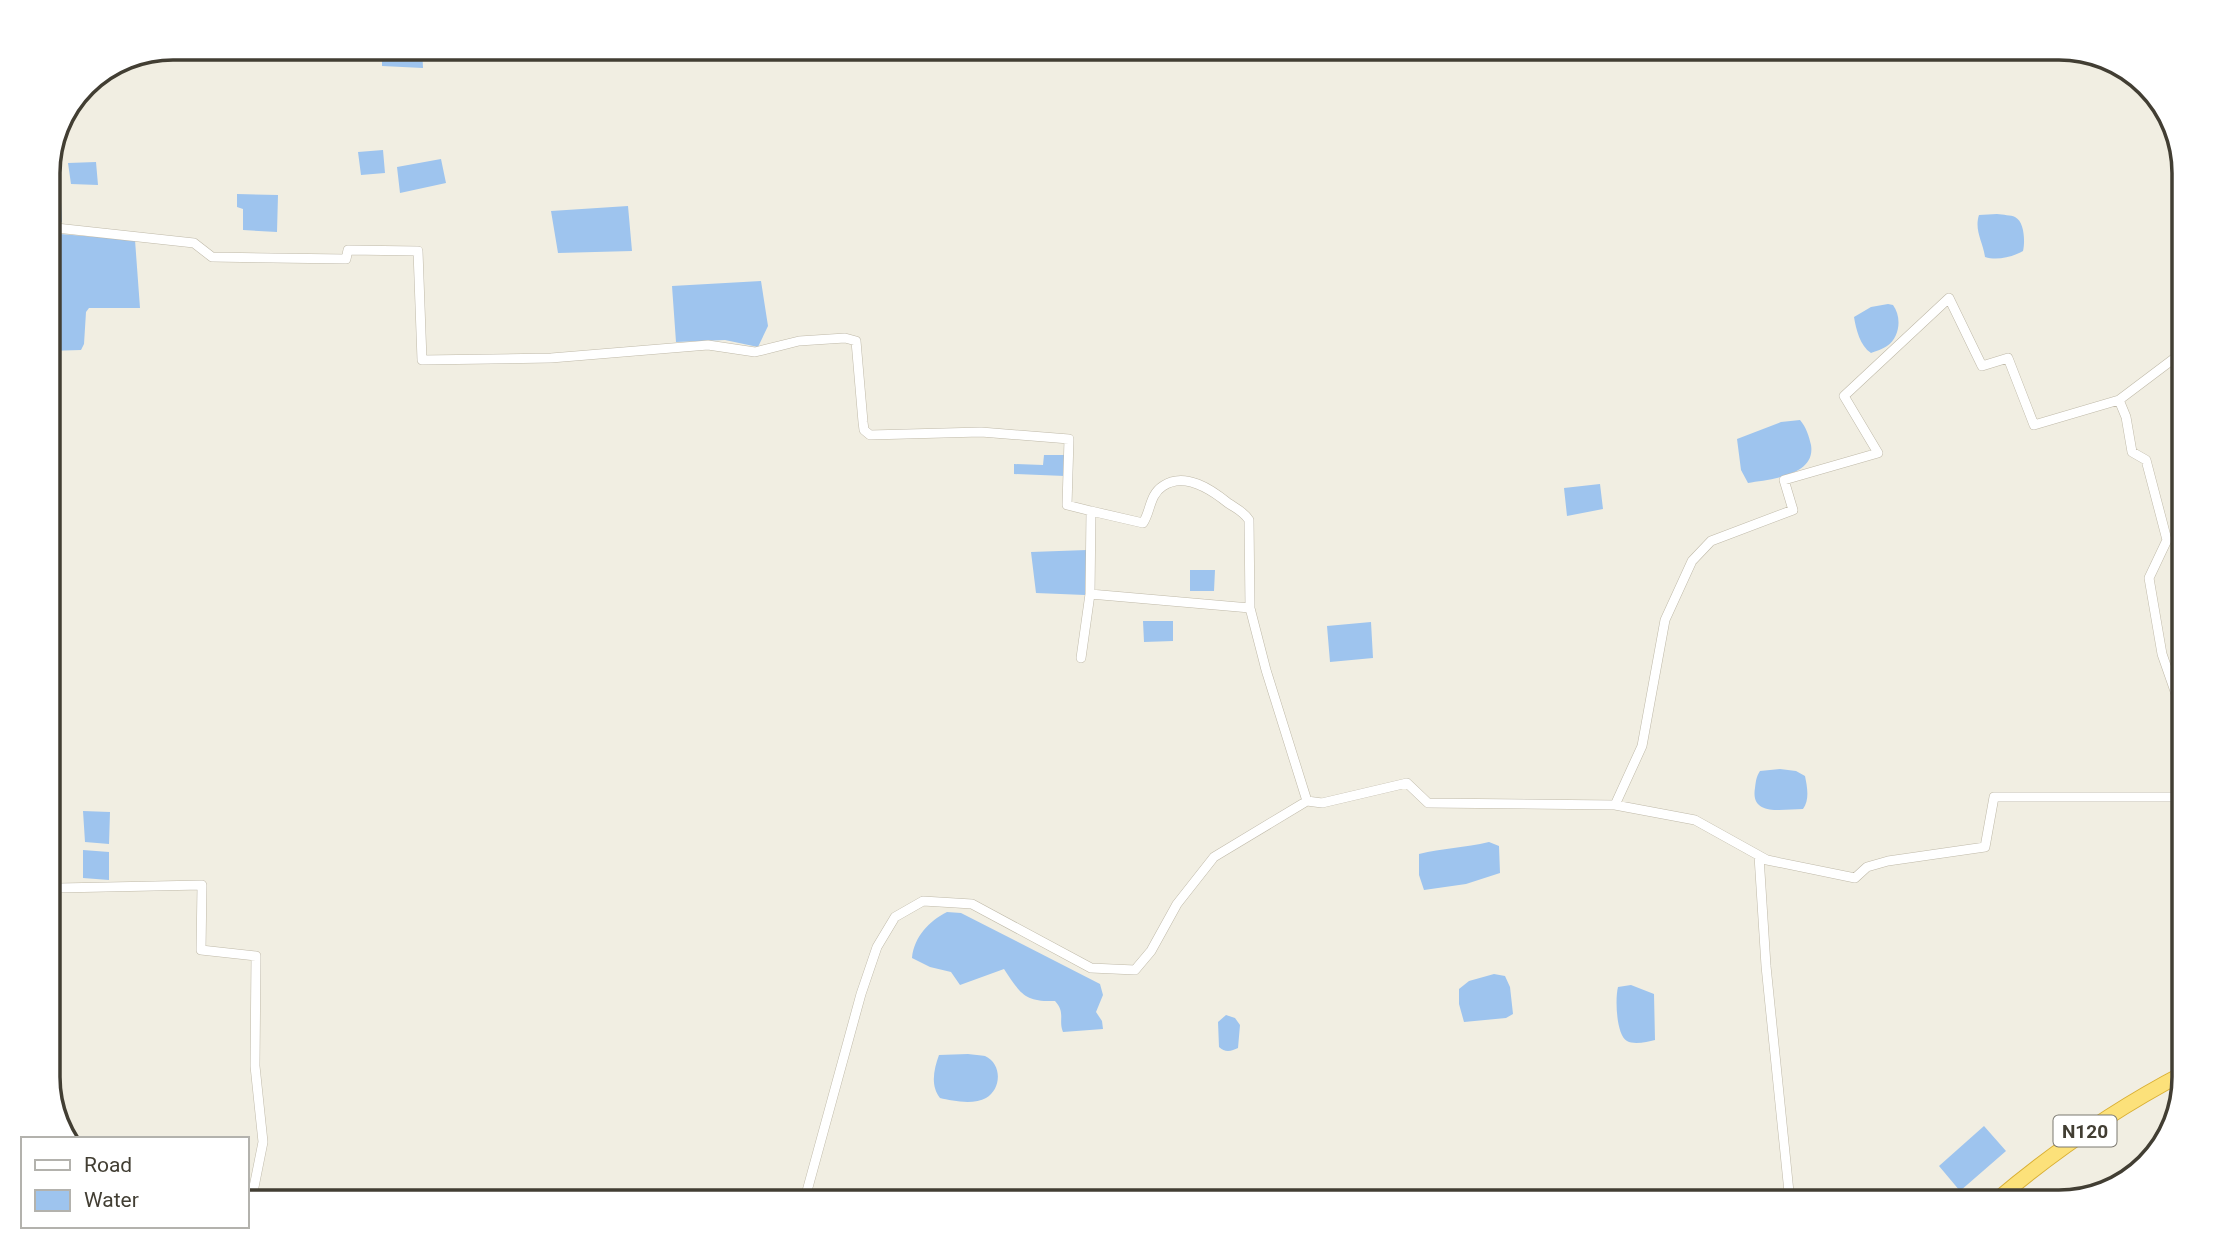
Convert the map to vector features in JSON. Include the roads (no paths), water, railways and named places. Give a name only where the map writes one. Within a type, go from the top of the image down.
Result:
[{"type":"highway","name":"N120","points":[[2008,1190],[2090,1128],[2172,1080]]},
{"type":"street","points":[[60,228],[194,243],[212,257],[346,259],[348,250],[418,251],[422,360],[551,358],[708,345],[755,352],[800,341],[850,338],[856,341],[858,348],[864,430],[870,435],[981,432],[1069,439],[1067,505],[1143,523],[1150,502],[1163,486],[1175,481],[1195,482],[1213,490],[1243,511],[1249,520],[1250,608],[1266,670],[1307,801]]},
{"type":"street","points":[[1615,805],[1643,746],[1665,620],[1692,561],[1711,541],[1793,510],[1784,480],[1878,453],[1844,396],[1950,298],[1982,366],[2008,358],[2034,425],[2119,400],[2171,360]]},
{"type":"street","points":[[2119,400],[2126,417],[2132,452],[2147,460],[2167,540],[2149,578],[2162,654],[2172,681]]},
{"type":"street","points":[[1081,658],[1090,594],[1091,511]]},
{"type":"street","points":[[1090,594],[1250,608]]},
{"type":"street","points":[[807,1190],[861,994],[877,947],[895,917],[923,901],[972,904],[1091,968],[1135,970],[1151,951],[1177,904],[1214,857],[1307,801],[1322,803],[1407,783],[1428,803],[1615,805],[1695,820],[1767,860],[1855,878],[1867,867],[1888,861],[1985,847],[1994,797],[2172,797]]},
{"type":"street","points":[[1759,856],[1766,967],[1789,1190]]},
{"type":"street","points":[[60,888],[202,885],[201,950],[256,956],[255,1066],[263,1142],[253,1190]]},
{"type":"water","points":[[382,60],[423,60],[423,68],[382,66]]},
{"type":"water","points":[[383,150],[385,173],[361,175],[358,152]]},
{"type":"water","points":[[441,159],[446,183],[400,193],[397,167]]},
{"type":"water","points":[[96,162],[98,185],[71,184],[68,163]]},
{"type":"water","points":[[60,182],[62,222],[60,222]]},
{"type":"water","points":[[237,194],[278,195],[277,232],[243,230],[243,209],[237,207]]},
{"type":"water","points":[[628,206],[632,251],[558,253],[551,211]]},
{"type":"water","points":[[1979,215],[2013,216],[2021,223],[2024,233],[2023,251],[2004,258],[1985,257],[1978,231]]},
{"type":"water","points":[[60,234],[135,240],[140,308],[89,308],[86,312],[84,344],[81,350],[60,351]]},
{"type":"water","points":[[761,281],[768,326],[758,347],[725,340],[676,342],[672,286]]},
{"type":"water","points":[[1893,305],[1898,315],[1897,332],[1887,346],[1871,353],[1861,342],[1854,317],[1871,307]]},
{"type":"water","points":[[1800,420],[1811,445],[1811,455],[1807,463],[1790,474],[1748,483],[1741,470],[1737,439],[1781,422]]},
{"type":"water","points":[[1044,455],[1064,455],[1065,476],[1014,474],[1014,464],[1043,465]]},
{"type":"water","points":[[1600,484],[1603,509],[1567,516],[1564,488]]},
{"type":"water","points":[[1087,550],[1085,595],[1036,593],[1031,552]]},
{"type":"water","points":[[1190,570],[1215,570],[1214,591],[1190,591]]},
{"type":"water","points":[[1143,621],[1173,621],[1173,641],[1144,642]]},
{"type":"water","points":[[1371,622],[1373,658],[1330,662],[1327,626]]},
{"type":"water","points":[[1760,771],[1796,771],[1805,776],[1807,797],[1803,809],[1778,810],[1758,804],[1755,788]]},
{"type":"water","points":[[83,811],[110,812],[109,844],[85,842]]},
{"type":"water","points":[[1489,842],[1499,846],[1500,873],[1466,884],[1424,890],[1419,875],[1419,854]]},
{"type":"water","points":[[83,850],[109,852],[109,880],[83,878]]},
{"type":"water","points":[[947,912],[961,913],[1100,984],[1103,995],[1096,1012],[1102,1021],[1103,1029],[1063,1032],[1060,1009],[1055,1001],[1029,998],[1014,984],[1004,969],[960,985],[951,972],[930,967],[912,958],[923,931]]},
{"type":"water","points":[[1494,974],[1505,976],[1510,987],[1513,1014],[1506,1018],[1464,1022],[1459,1004],[1459,989],[1469,981]]},
{"type":"water","points":[[1631,985],[1654,994],[1655,1040],[1630,1042],[1623,1037],[1617,1007],[1618,987]]},
{"type":"water","points":[[1226,1015],[1235,1018],[1240,1025],[1238,1048],[1228,1051],[1219,1047],[1218,1022]]},
{"type":"water","points":[[939,1055],[985,1056],[995,1065],[998,1077],[995,1089],[986,1098],[969,1102],[940,1098],[934,1082]]},
{"type":"water","points":[[1984,1126],[2006,1151],[1961,1190],[1939,1166]]}]
